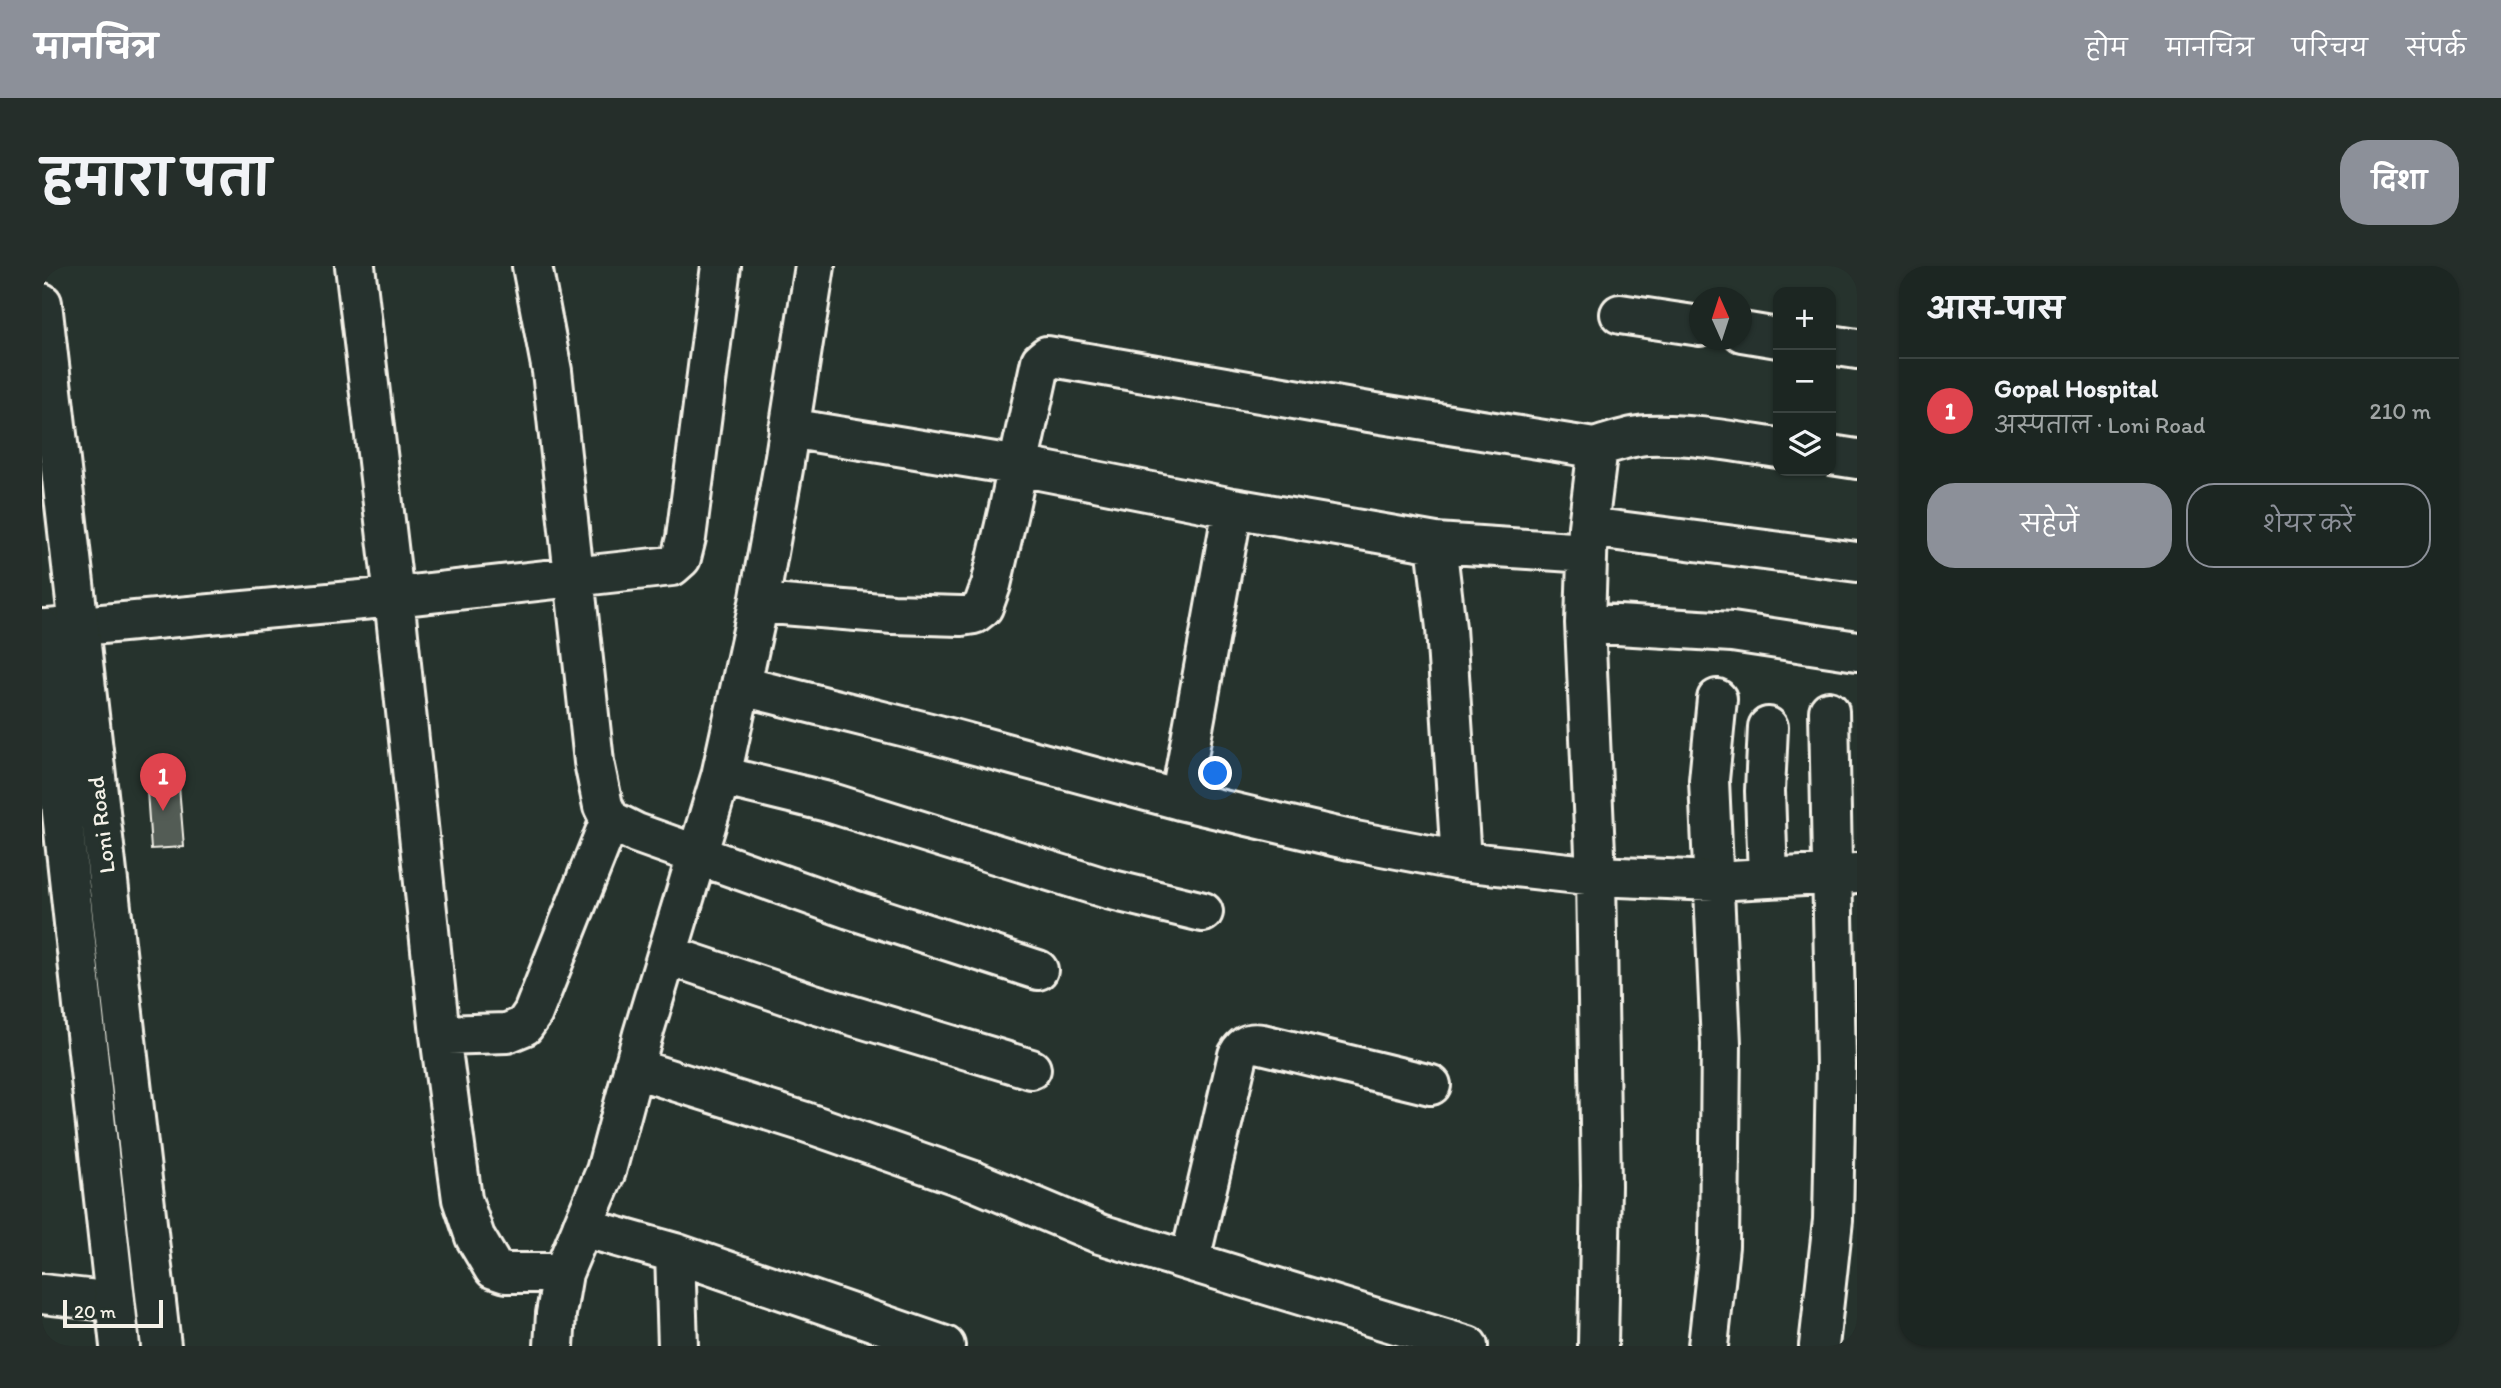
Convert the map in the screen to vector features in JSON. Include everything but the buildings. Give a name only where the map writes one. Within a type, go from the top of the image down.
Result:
[{"type":"main road","points":[[355,266],[394,597],[440,1035],[462,1199],[481,1248],[494,1269],[506,1273],[563,1273]]},
{"type":"main road","points":[[532,266],[552,371],[594,762],[603,806],[610,820],[636,833],[850,909],[1038,970]]},
{"type":"main road","points":[[54,629],[394,597],[672,566],[681,558],[686,538],[721,266]]},
{"type":"main road","points":[[554,1346],[563,1273],[606,1171],[633,1068],[721,776],[759,603],[815,266]]},
{"type":"main road","name":"Loni Road","points":[[42,303],[58,683],[120,1346]]},
{"type":"main road","points":[[1620,314],[1689,324]]},
{"type":"main road","points":[[1752,334],[1773,337]]},
{"type":"main road","points":[[1836,346],[1857,349]]},
{"type":"main road","points":[[759,603],[893,614],[961,616],[974,614],[983,607],[1019,466],[1041,361],[1047,356],[1594,449],[1626,438],[1646,435],[1773,447]]},
{"type":"main road","points":[[789,428],[1019,466],[1233,508],[1436,543],[1588,540],[1857,562]]},
{"type":"main road","points":[[1594,449],[1597,455],[1588,540],[1585,623],[1596,876],[1601,1185],[1598,1346]]},
{"type":"main road","points":[[1836,456],[1857,459]]},
{"type":"main road","points":[[1180,800],[1233,508]]},
{"type":"main road","points":[[1436,543],[1446,628],[1461,861]]},
{"type":"main road","points":[[1585,623],[1732,632],[1857,651]]},
{"type":"main road","name":"Loni Road","points":[[58,683],[161,1346]]},
{"type":"main road","points":[[742,686],[1180,800],[1350,840],[1461,861],[1596,876],[1713,881],[1844,874]]},
{"type":"main road","points":[[1708,1346],[1719,1246],[1721,1044],[1709,780],[1717,699]]},
{"type":"main road","points":[[1819,1346],[1833,1207],[1844,874],[1829,711]]},
{"type":"main road","points":[[1768,727],[1765,791],[1768,878]]},
{"type":"main road","points":[[721,776],[840,806],[1095,886],[1203,912]]},
{"type":"main road","points":[[440,1035],[507,1033],[524,1026],[533,1013],[610,820]]},
{"type":"main road","points":[[668,955],[814,1004],[1031,1069]]},
{"type":"main road","points":[[1190,1261],[1238,1055],[1243,1047],[1252,1042],[1262,1044],[1431,1086]]},
{"type":"main road","points":[[633,1068],[805,1122],[974,1181],[1100,1234],[1468,1346]]},
{"type":"main road","points":[[582,1227],[675,1253],[945,1346]]},
{"type":"main road","points":[[675,1253],[678,1346]]},
{"type":"main road","points":[[42,1294],[115,1302]]},
{"type":"place","name":"Gopal Hospital","points":[[163,811]]}]
